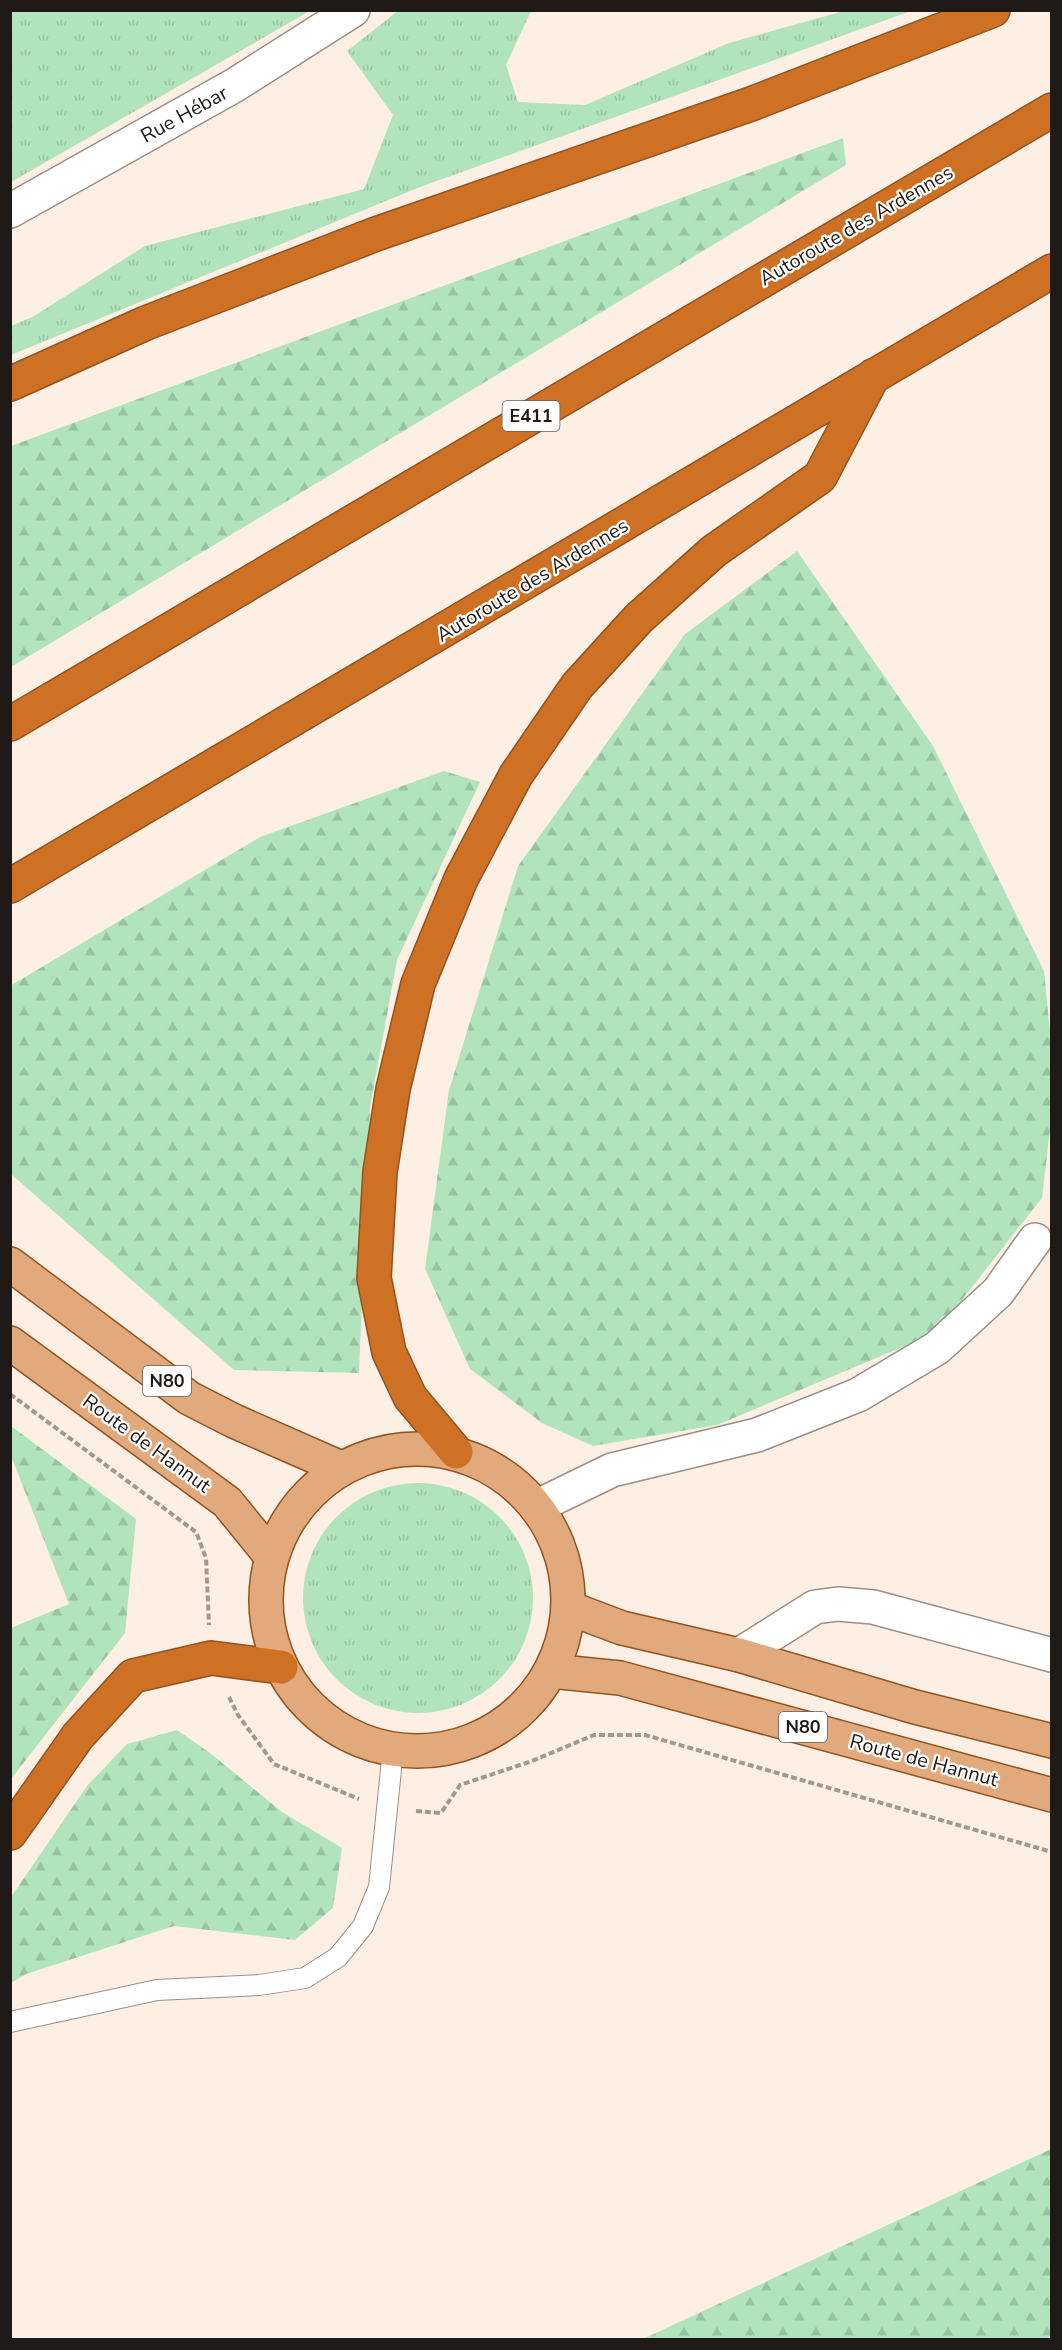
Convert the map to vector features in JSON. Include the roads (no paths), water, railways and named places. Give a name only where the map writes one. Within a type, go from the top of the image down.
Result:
[{"type":"highway","points":[[10,384],[146,323],[376,234],[751,104],[993,10]]},
{"type":"highway","name":"Autoroute des Ardennes","points":[[10,724],[1052,110]]},
{"type":"highway","name":"Autoroute des Ardennes","points":[[10,886],[451,628],[1052,271]]},
{"type":"highway","points":[[456,1452],[410,1397],[389,1352],[374,1278],[380,1172],[393,1089],[418,984],[461,879],[516,775],[577,686],[639,618],[714,551],[820,477],[873,376]]},
{"type":"highway","points":[[10,1833],[78,1736],[133,1676],[211,1658],[281,1667]]},
{"type":"main road","name":"N80","points":[[10,1264],[189,1398],[234,1421],[341,1468]]},
{"type":"main road","name":"Route de Hannut","points":[[10,1343],[227,1502],[271,1556]]},
{"type":"main road","points":[[416,1447],[456,1452],[494,1468],[536,1507],[554,1536],[565,1567],[569,1608],[564,1640],[551,1671],[523,1709],[485,1736],[440,1750],[393,1750],[347,1735],[308,1706],[281,1667],[265,1612],[271,1556],[292,1513],[310,1491],[341,1468],[377,1452],[416,1447]]},
{"type":"main road","points":[[569,1608],[622,1628],[739,1655],[915,1707],[1052,1742]]},
{"type":"main road","name":"Route de Hannut","points":[[551,1671],[620,1678],[1052,1795]]},
{"type":"street","name":"Rue Hébar","points":[[10,211],[235,86],[353,10]]},
{"type":"street","points":[[536,1507],[612,1470],[757,1435],[858,1395],[937,1348],[998,1292],[1035,1240]]},
{"type":"street","points":[[739,1655],[815,1607],[838,1604],[873,1607],[1052,1655]]},
{"type":"lane","points":[[10,2022],[157,1990],[259,1985],[305,1978],[338,1957],[363,1926],[379,1887],[393,1750]]}]
